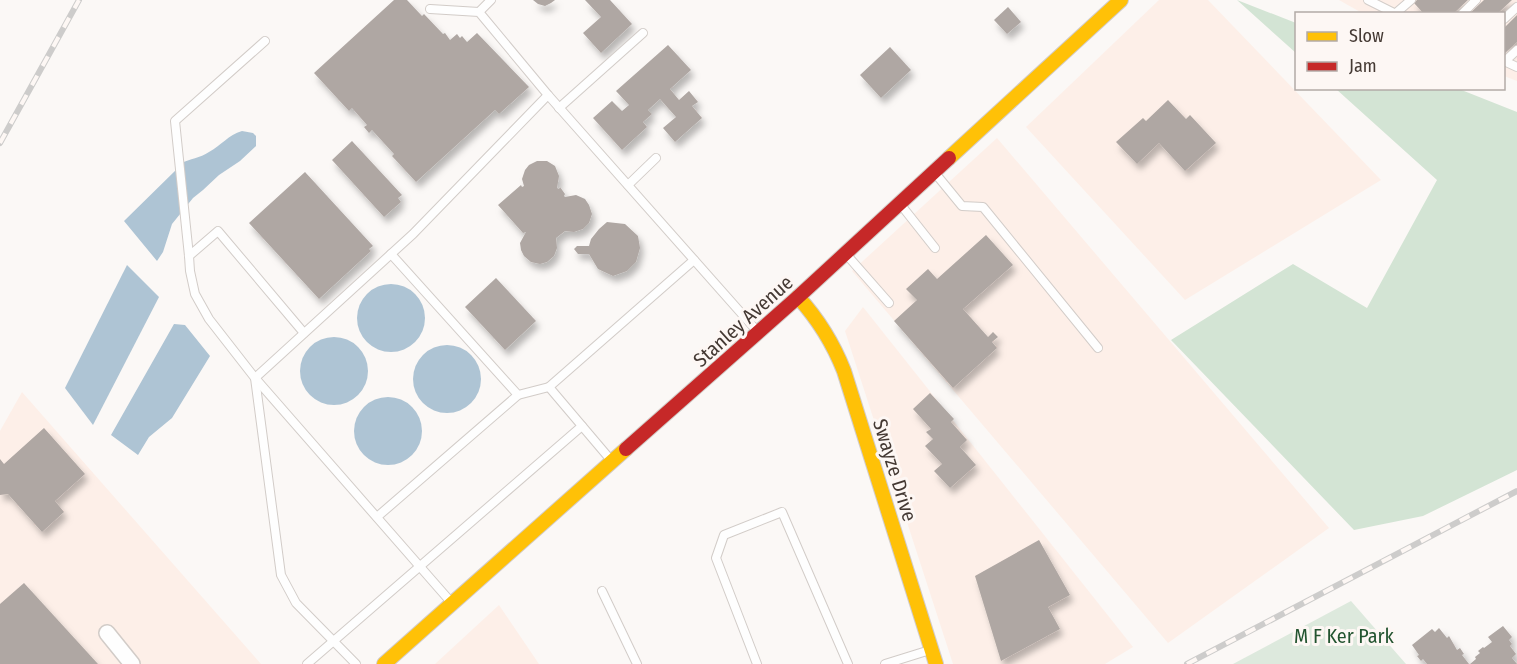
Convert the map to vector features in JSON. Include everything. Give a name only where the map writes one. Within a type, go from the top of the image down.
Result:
[{"type":"main road","name":"Stanley Avenue","points":[[384,664],[846,254],[1121,0]]},
{"type":"main road","name":"Swayze Drive","points":[[798,297],[822,326],[835,348],[844,371],[936,664]]},
{"type":"street","points":[[107,633],[132,664]]},
{"type":"lane","points":[[478,12],[491,0]]},
{"type":"lane","points":[[1368,0],[1392,12]]},
{"type":"lane","points":[[1398,12],[1411,0]]},
{"type":"lane","points":[[1464,12],[1476,0]]},
{"type":"lane","points":[[1505,17],[1517,7]]},
{"type":"lane","points":[[430,9],[478,12],[559,108],[758,333]]},
{"type":"lane","points":[[559,108],[643,33]]},
{"type":"lane","points":[[265,41],[175,121],[190,272],[195,294],[209,319],[255,378],[453,604]]},
{"type":"lane","points":[[1505,60],[1517,50]]},
{"type":"lane","points":[[255,378],[413,234],[549,95]]},
{"type":"lane","points":[[628,185],[656,158]]},
{"type":"lane","points":[[934,172],[962,206],[983,207],[1098,348]]},
{"type":"lane","points":[[900,204],[935,248]]},
{"type":"lane","points":[[189,256],[218,231],[304,333]]},
{"type":"lane","points":[[391,254],[518,395]]},
{"type":"lane","points":[[846,254],[889,303]]},
{"type":"lane","points":[[377,517],[518,395],[549,387],[693,260]]},
{"type":"lane","points":[[255,378],[281,575],[296,603],[356,664]]},
{"type":"lane","points":[[549,387],[613,463]]},
{"type":"lane","points":[[307,664],[582,426]]},
{"type":"lane","points":[[757,664],[716,558],[724,535],[782,512],[848,664]]},
{"type":"lane","points":[[602,591],[638,664]]},
{"type":"lane","points":[[885,664],[931,649]]},
{"type":"shaded area","points":[[1159,0],[1208,0],[1381,180],[1185,300],[1026,127]]},
{"type":"shaded area","points":[[1339,0],[1517,0],[1517,81],[1505,76],[1505,12],[1360,12]]},
{"type":"shaded area","points":[[997,138],[1329,528],[1168,643],[852,271]]},
{"type":"shaded area","points":[[863,307],[1133,647],[1105,664],[953,664],[845,331]]},
{"type":"shaded area","points":[[22,392],[261,664],[0,664],[0,431]]},
{"type":"shaded area","points":[[499,605],[539,664],[435,664]]},
{"type":"green space","points":[[1237,0],[1295,23],[1295,52]]},
{"type":"green space","points":[[1337,90],[1462,90],[1517,112],[1517,470],[1423,516],[1354,530],[1171,340],[1293,264],[1367,308],[1437,180]]},
{"type":"green space","name":"M F Ker Park","points":[[1351,601],[1406,664],[1233,664]]},
{"type":"water","points":[[242,131],[253,133],[256,136],[256,146],[193,198],[172,224],[163,252],[157,261],[124,221],[181,163],[206,154]]},
{"type":"water","points":[[127,265],[159,297],[93,425],[65,388]]},
{"type":"water","points":[[391,284],[404,287],[415,294],[422,305],[425,318],[422,331],[415,342],[404,349],[391,352],[378,349],[367,342],[360,331],[357,318],[360,305],[367,294],[378,287]]},
{"type":"water","points":[[174,324],[185,325],[210,356],[172,418],[149,437],[138,455],[111,435]]},
{"type":"water","points":[[334,337],[347,340],[358,347],[365,358],[368,371],[365,384],[358,395],[347,402],[334,405],[321,402],[310,395],[303,384],[300,371],[303,358],[310,347],[321,340]]},
{"type":"water","points":[[447,345],[460,348],[471,355],[478,366],[481,379],[478,392],[471,403],[460,410],[447,413],[434,410],[423,403],[416,392],[413,379],[416,366],[423,355],[434,348]]},
{"type":"water","points":[[388,397],[401,400],[412,407],[419,418],[422,431],[419,444],[412,455],[401,462],[388,465],[375,462],[364,455],[357,444],[354,431],[357,418],[364,407],[375,400]]},
{"type":"building","points":[[394,0],[407,0],[450,40],[457,34],[467,42],[477,33],[529,87],[499,114],[495,110],[416,182],[372,130],[369,133],[364,127],[367,125],[352,108],[349,111],[314,73]]},
{"type":"building","points":[[533,0],[555,0],[545,6]]},
{"type":"building","points":[[585,0],[610,0],[632,24],[601,53],[583,33],[601,17]]},
{"type":"building","points":[[1417,0],[1468,0],[1455,12],[1422,12],[1414,3]]},
{"type":"building","points":[[1484,0],[1512,0],[1499,12],[1471,12]]},
{"type":"building","points":[[1008,7],[1021,22],[1007,34],[994,20]]},
{"type":"building","points":[[1517,15],[1517,42],[1505,53],[1505,27]]},
{"type":"building","points":[[668,45],[691,70],[670,89],[679,100],[689,91],[698,102],[692,106],[702,118],[675,142],[663,128],[676,117],[660,99],[648,110],[652,114],[643,122],[647,127],[622,150],[593,118],[612,101],[622,111],[629,105],[616,91]]},
{"type":"building","points":[[890,47],[911,70],[881,98],[860,75]]},
{"type":"building","points":[[1168,100],[1186,119],[1190,115],[1216,143],[1185,171],[1159,143],[1137,164],[1116,142],[1143,118],[1146,121]]},
{"type":"building","points":[[352,141],[402,195],[398,198],[401,202],[384,217],[332,160]]},
{"type":"building","points":[[537,161],[547,161],[555,166],[559,176],[557,188],[560,187],[565,197],[576,195],[585,199],[592,214],[589,223],[583,229],[574,232],[565,231],[556,238],[557,248],[554,256],[540,264],[531,262],[524,256],[520,243],[526,232],[523,233],[498,205],[521,185],[524,186],[522,179],[525,170]]},
{"type":"building","points":[[305,172],[373,246],[369,249],[371,251],[319,299],[249,223]]},
{"type":"building","points":[[607,222],[625,224],[638,236],[640,248],[636,262],[627,271],[613,276],[598,269],[589,254],[578,254],[574,249],[577,246],[589,246],[591,239]]},
{"type":"building","points":[[986,235],[1013,265],[963,309],[988,337],[993,332],[998,337],[992,342],[997,348],[953,388],[894,321],[917,300],[906,289],[928,269],[937,279]]},
{"type":"building","points":[[496,278],[536,321],[505,350],[465,307]]},
{"type":"building","points":[[930,393],[954,419],[951,422],[967,440],[960,447],[976,465],[950,488],[934,471],[942,464],[925,446],[933,439],[926,432],[931,429],[913,409]]},
{"type":"building","points":[[44,428],[85,474],[55,501],[64,512],[42,532],[8,494],[0,495],[0,459],[4,464]]},
{"type":"building","points":[[1039,540],[1070,595],[1048,607],[1060,629],[1001,661],[975,576]]},
{"type":"building","points":[[24,583],[98,664],[0,664],[0,604]]},
{"type":"building","points":[[1503,626],[1512,637],[1509,640],[1512,644],[1510,646],[1516,654],[1512,658],[1517,664],[1470,664],[1480,653],[1478,651],[1492,642],[1488,637]]},
{"type":"building","points":[[1439,628],[1447,638],[1449,636],[1457,650],[1460,648],[1469,664],[1427,664],[1423,659],[1421,661],[1412,645],[1432,629],[1435,632]]},
{"type":"railway","points":[[0,143],[79,0]]},
{"type":"railway","points":[[1187,664],[1517,491]]},
{"type":"traffic: slow","points":[[949,158],[1121,0]]},
{"type":"traffic: slow","points":[[798,297],[824,332],[844,371],[936,664]]},
{"type":"traffic: slow","points":[[384,664],[626,449]]},
{"type":"traffic: jam","points":[[626,449],[798,297],[949,158]]}]
